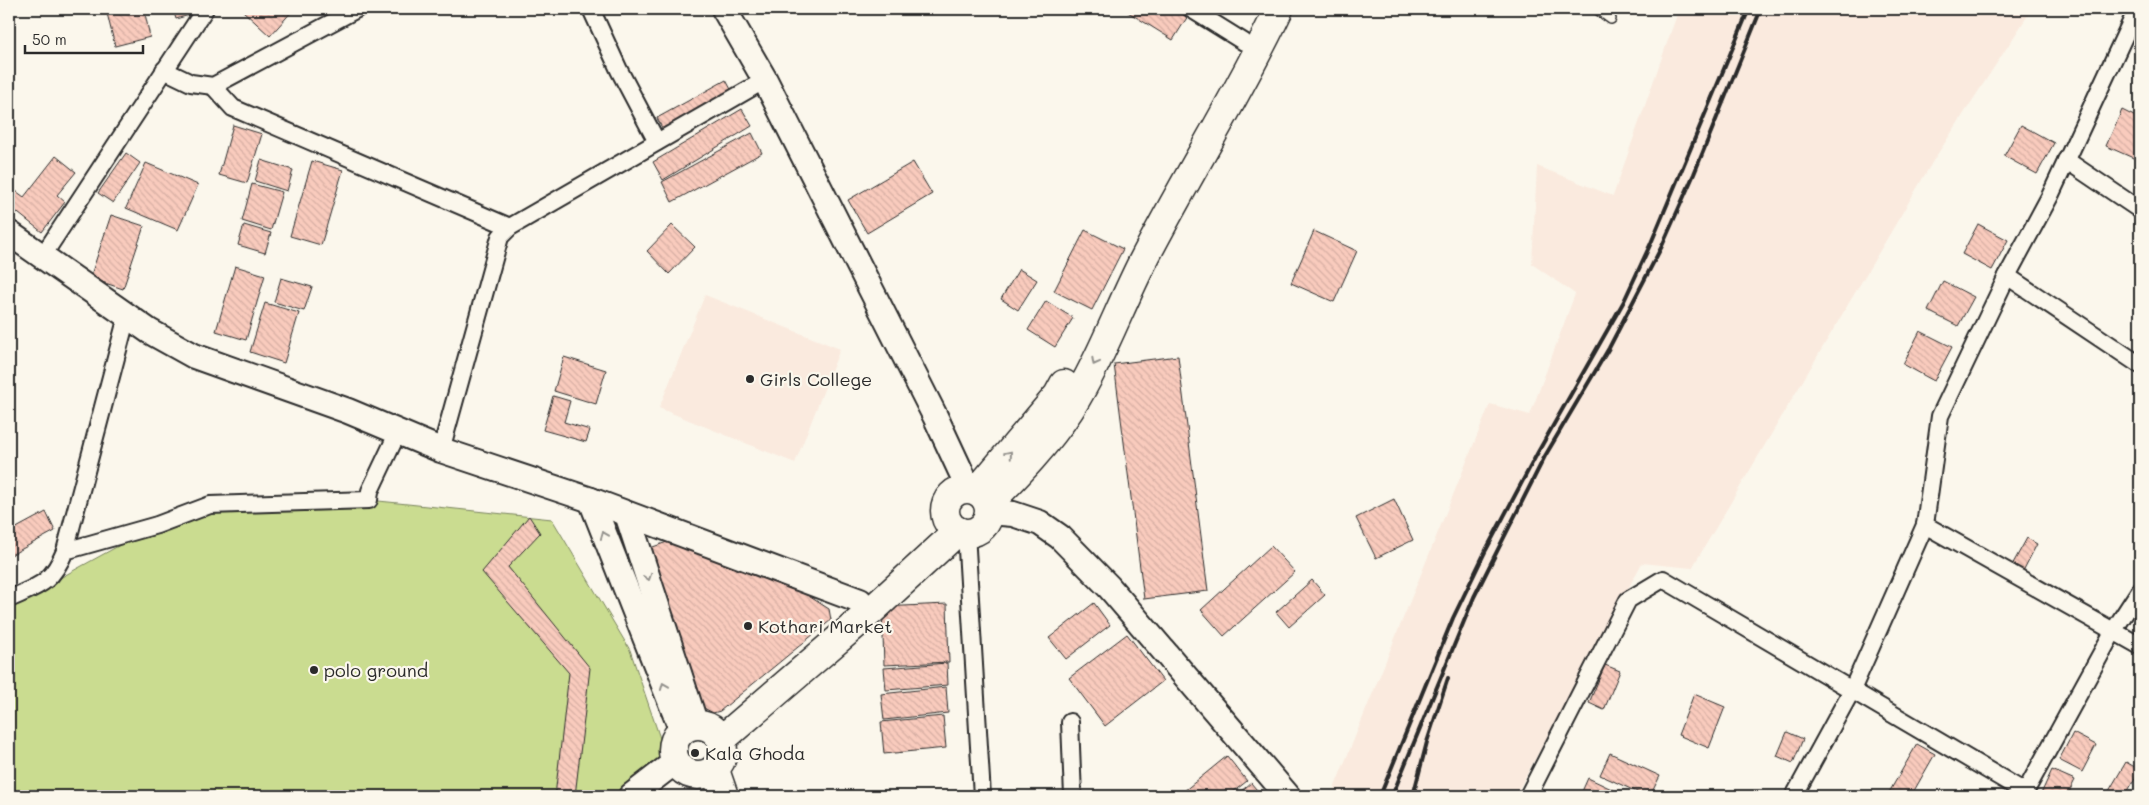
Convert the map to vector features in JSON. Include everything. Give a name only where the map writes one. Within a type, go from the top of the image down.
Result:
[{"type":"highway","points":[[981,499],[1058,395],[1260,9]]},
{"type":"highway","points":[[981,499],[1030,462],[1070,409],[1098,358],[1142,263],[1260,50],[1279,9]]},
{"type":"highway","points":[[960,490],[981,499],[987,521],[982,528],[974,532],[957,527],[946,510],[948,501],[953,494],[960,490]]},
{"type":"highway","points":[[703,731],[860,601],[957,527]]},
{"type":"highway","points":[[724,796],[709,780],[690,774],[675,762],[674,742],[703,731],[870,612],[957,527]]},
{"type":"highway","points":[[703,731],[723,746],[722,759],[709,780]]},
{"type":"main road","points":[[724,9],[765,80],[935,416],[981,499],[1013,514],[1040,523],[1060,537],[1109,587],[1288,796]]},
{"type":"main road","points":[[9,233],[126,316],[171,345],[194,356],[348,411],[441,450],[591,500],[860,601]]},
{"type":"main road","points":[[591,500],[703,731]]},
{"type":"main road","points":[[627,514],[703,731]]},
{"type":"main road","points":[[632,796],[675,762]]},
{"type":"street","points":[[42,257],[205,9]]},
{"type":"street","points":[[164,70],[191,83],[213,86],[356,9]]},
{"type":"street","points":[[590,9],[619,70],[657,142]]},
{"type":"street","points":[[1191,9],[1244,42]]},
{"type":"street","points":[[1794,796],[1852,690],[1925,524],[1940,416],[2007,276],[2066,160],[2137,9]]},
{"type":"street","points":[[441,450],[500,236],[510,226],[765,80]]},
{"type":"street","points":[[213,86],[233,108],[510,226]]},
{"type":"street","points":[[2066,160],[2140,210]]},
{"type":"street","points":[[2007,276],[2140,365]]},
{"type":"street","points":[[9,599],[47,582],[56,571],[66,551],[126,316]]},
{"type":"street","points":[[66,551],[157,525],[210,505],[369,500],[370,491],[398,432]]},
{"type":"street","points":[[1925,524],[2140,646]]},
{"type":"street","points":[[957,527],[982,796]]},
{"type":"street","points":[[1528,796],[1628,600],[1663,579],[2024,794],[2114,630],[2140,590]]},
{"type":"street","points":[[1070,722],[1073,796]]},
{"type":"lane","points":[[1596,9],[1611,19]]},
{"type":"shaded area","points":[[1679,9],[2032,9],[1933,161],[1692,568],[1642,563],[1515,796],[1331,796],[1490,404],[1530,415],[1575,294],[1532,264],[1537,166],[1613,196]]},
{"type":"shaded area","name":"Girls College","points":[[705,295],[840,349],[795,463],[659,408]]},
{"type":"green space","name":"polo ground","points":[[369,500],[552,519],[630,650],[665,753],[612,796],[9,796],[9,606],[173,516]]},
{"type":"building","points":[[106,9],[144,9],[150,37],[115,46]]},
{"type":"building","points":[[173,9],[202,9],[202,11],[176,19]]},
{"type":"building","points":[[245,9],[294,9],[270,36],[243,11]]},
{"type":"building","points":[[1123,9],[1176,9],[1188,16],[1173,40]]},
{"type":"building","points":[[726,80],[735,97],[665,134],[657,118]]},
{"type":"building","points":[[742,109],[752,126],[663,180],[653,162]]},
{"type":"building","points":[[2122,110],[2140,119],[2140,161],[2106,146]]},
{"type":"building","points":[[233,125],[262,134],[247,183],[219,175]]},
{"type":"building","points":[[2021,125],[2054,143],[2037,174],[2004,156]]},
{"type":"building","points":[[752,133],[762,153],[672,202],[662,182]]},
{"type":"building","points":[[126,153],[140,163],[113,203],[98,193]]},
{"type":"building","points":[[56,156],[76,172],[57,195],[65,202],[42,232],[9,206],[9,186],[24,197]]},
{"type":"building","points":[[261,160],[293,170],[287,191],[255,181]]},
{"type":"building","points":[[312,161],[343,170],[321,245],[290,236]]},
{"type":"building","points":[[913,162],[932,194],[867,233],[848,200]]},
{"type":"building","points":[[146,163],[198,185],[178,230],[126,208]]},
{"type":"building","points":[[252,184],[282,192],[271,230],[242,221]]},
{"type":"building","points":[[111,215],[144,226],[123,289],[90,278]]},
{"type":"building","points":[[1978,224],[2008,240],[1992,270],[1962,254]]},
{"type":"building","points":[[244,225],[271,233],[265,253],[238,245]]},
{"type":"building","points":[[672,225],[695,247],[669,274],[647,251]]},
{"type":"building","points":[[1085,230],[1123,249],[1092,310],[1054,291]]},
{"type":"building","points":[[1314,231],[1357,251],[1334,302],[1291,283]]},
{"type":"building","points":[[235,266],[265,275],[246,340],[216,331]]},
{"type":"building","points":[[1019,269],[1037,280],[1018,310],[1001,299]]},
{"type":"building","points":[[281,278],[312,287],[304,311],[274,302]]},
{"type":"building","points":[[1943,281],[1974,297],[1958,326],[1928,311]]},
{"type":"building","points":[[1046,301],[1073,318],[1055,347],[1028,330]]},
{"type":"building","points":[[265,303],[299,313],[284,363],[250,352]]},
{"type":"building","points":[[1920,331],[1952,347],[1934,381],[1903,364]]},
{"type":"building","points":[[1178,356],[1208,591],[1144,599],[1114,364]]},
{"type":"building","points":[[564,357],[606,370],[596,404],[554,391]]},
{"type":"building","points":[[553,396],[570,401],[564,422],[590,430],[586,442],[543,430]]},
{"type":"building","points":[[1394,499],[1413,540],[1376,558],[1356,518]]},
{"type":"building","points":[[46,512],[55,531],[9,556],[9,532]]},
{"type":"building","points":[[529,516],[540,533],[508,567],[590,668],[575,796],[555,796],[569,673],[482,572]]},
{"type":"building","points":[[2027,538],[2037,544],[2022,573],[2011,567]]},
{"type":"building","name":"Kothari Market","points":[[667,542],[738,566],[807,595],[829,609],[831,620],[720,711],[713,713],[704,708],[699,698],[650,548]]},
{"type":"building","points":[[1271,546],[1295,572],[1224,636],[1201,610]]},
{"type":"building","points":[[1312,580],[1325,595],[1289,627],[1276,612]]},
{"type":"building","points":[[1094,603],[1110,625],[1066,659],[1049,638]]},
{"type":"building","points":[[947,604],[949,662],[884,665],[882,607]]},
{"type":"building","points":[[1127,634],[1163,681],[1105,726],[1069,678]]},
{"type":"building","points":[[947,663],[948,685],[886,690],[884,668]]},
{"type":"building","points":[[1605,665],[1620,671],[1604,710],[1589,703]]},
{"type":"building","points":[[946,687],[948,713],[884,720],[881,694]]},
{"type":"building","points":[[1694,694],[1725,707],[1709,748],[1678,735]]},
{"type":"building","points":[[943,716],[946,748],[884,754],[881,722]]},
{"type":"building","points":[[1787,732],[1803,739],[1793,763],[1777,756]]},
{"type":"building","points":[[2073,733],[2096,745],[2082,772],[2059,760]]},
{"type":"building","points":[[1917,744],[1935,754],[1911,796],[1887,796]]},
{"type":"building","points":[[1610,753],[1660,776],[1650,796],[1646,796],[1600,775]]},
{"type":"building","points":[[1227,756],[1247,781],[1228,796],[1178,796]]},
{"type":"building","points":[[2126,762],[2140,770],[2125,796],[2106,796]]},
{"type":"building","points":[[2052,770],[2075,780],[2067,796],[2040,796]]},
{"type":"building","points":[[1588,778],[1620,793],[1619,796],[1580,796]]},
{"type":"building","points":[[1251,783],[1262,796],[1235,796]]},
{"type":"railway","points":[[1380,796],[1453,618],[1486,550],[1538,452],[1624,301],[1651,243],[1749,9]]},
{"type":"railway","points":[[1392,796],[1474,597],[1545,456],[1609,348],[1662,246],[1694,174],[1761,9]]},
{"type":"railway","points":[[1413,796],[1427,742],[1448,678]]},
{"type":"place","name":"Girls College","points":[[750,379]]},
{"type":"place","name":"Kothari Market","points":[[748,626]]},
{"type":"place","name":"polo ground","points":[[314,670]]},
{"type":"place","name":"Kala Ghoda","points":[[695,753]]}]
